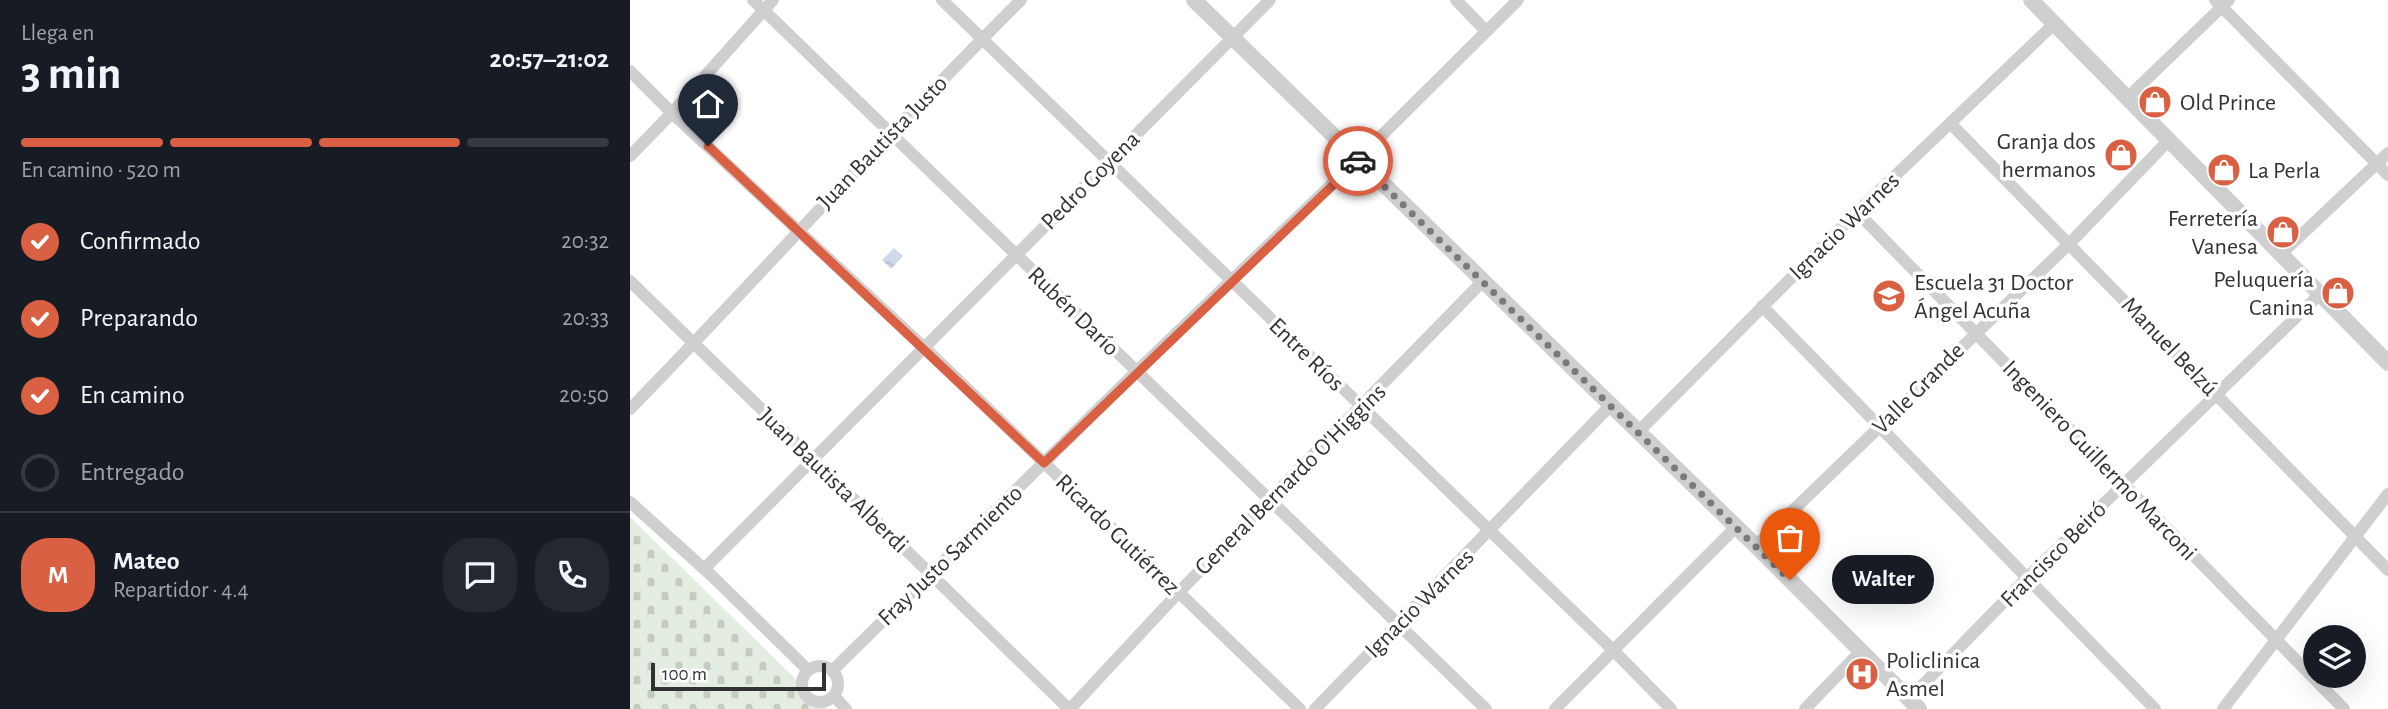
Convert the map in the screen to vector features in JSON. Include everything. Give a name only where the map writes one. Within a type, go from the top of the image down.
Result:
[{"type":"street","name":"Rubén Darío","points":[[753,0],[1486,709]]},
{"type":"street","points":[[630,156],[773,0]]},
{"type":"street","name":"Entre Ríos","points":[[942,0],[1671,709]]},
{"type":"street","name":"Juan Bautista Justo","points":[[630,409],[799,229],[1021,0]]},
{"type":"street","points":[[1194,0],[1756,546],[1914,704]]},
{"type":"street","name":"Pedro Goyena","points":[[704,569],[1270,0]]},
{"type":"street","points":[[1456,0],[1486,30]]},
{"type":"street","name":"Fray Justo Sarmiento","points":[[833,670],[1137,371],[1357,160],[1517,0]]},
{"type":"street","points":[[2031,0],[2388,363]]},
{"type":"street","points":[[2127,98],[2222,2],[2388,175]]},
{"type":"street","name":"Ignacio Warnes","points":[[1638,432],[1857,212],[2054,24]]},
{"type":"street","name":"Ricardo Gutiérrez","points":[[630,71],[924,347],[1300,709]]},
{"type":"street","name":"Manuel Belzú","points":[[1950,123],[2388,570]]},
{"type":"street","name":"Valle Grande","points":[[1756,546],[2069,244],[2169,141]]},
{"type":"street","points":[[2281,254],[2388,153]]},
{"type":"street","name":"Ingeniero Guillermo Marconi","points":[[1857,212],[2344,709]]},
{"type":"street","name":"Juan Bautista Alberdi","points":[[630,281],[1070,709]]},
{"type":"street","name":"General Bernardo O'Higgins","points":[[1070,709],[1179,592],[1482,282]]},
{"type":"street","name":"Francisco Beiró","points":[[1914,704],[2027,578],[2320,294]]},
{"type":"street","points":[[1762,306],[2155,709]]},
{"type":"street","name":"Ignacio Warnes","points":[[1315,709],[1610,405]]},
{"type":"street","points":[[2223,709],[2388,494]]},
{"type":"street","points":[[630,502],[704,569],[807,670]]},
{"type":"street","points":[[1555,709],[1735,527]]},
{"type":"street","points":[[1805,709],[1861,651]]},
{"type":"street","points":[[817,665],[833,670],[838,680],[834,696],[829,700],[817,702],[807,696],[802,686],[807,670],[817,665]]},
{"type":"street","points":[[834,696],[846,709]]},
{"type":"green space","points":[[630,517],[809,692],[827,709],[630,709]]},
{"type":"water","points":[[894,248],[903,256],[891,269],[882,260]]},
{"type":"way so far","points":[[1358,161],[1790,580]]},
{"type":"place","name":"Old Prince","points":[[2155,102]]},
{"type":"place","name":"Granja dos hermanos","points":[[2121,155]]},
{"type":"place","name":"La Perla","points":[[2224,170]]},
{"type":"place","name":"Ferretería Vanesa","points":[[2283,232]]},
{"type":"place","name":"Peluquería Canina","points":[[2338,293]]},
{"type":"place","name":"Escuela 31 Doctor Ángel Acuña","points":[[1889,296]]},
{"type":"place","name":"Walter","points":[[1790,580]]},
{"type":"place","name":"Policlinica Asmel","points":[[1862,674]]},
{"type":"route","points":[[708,146],[1044,463],[1174,335],[1358,161]]}]
